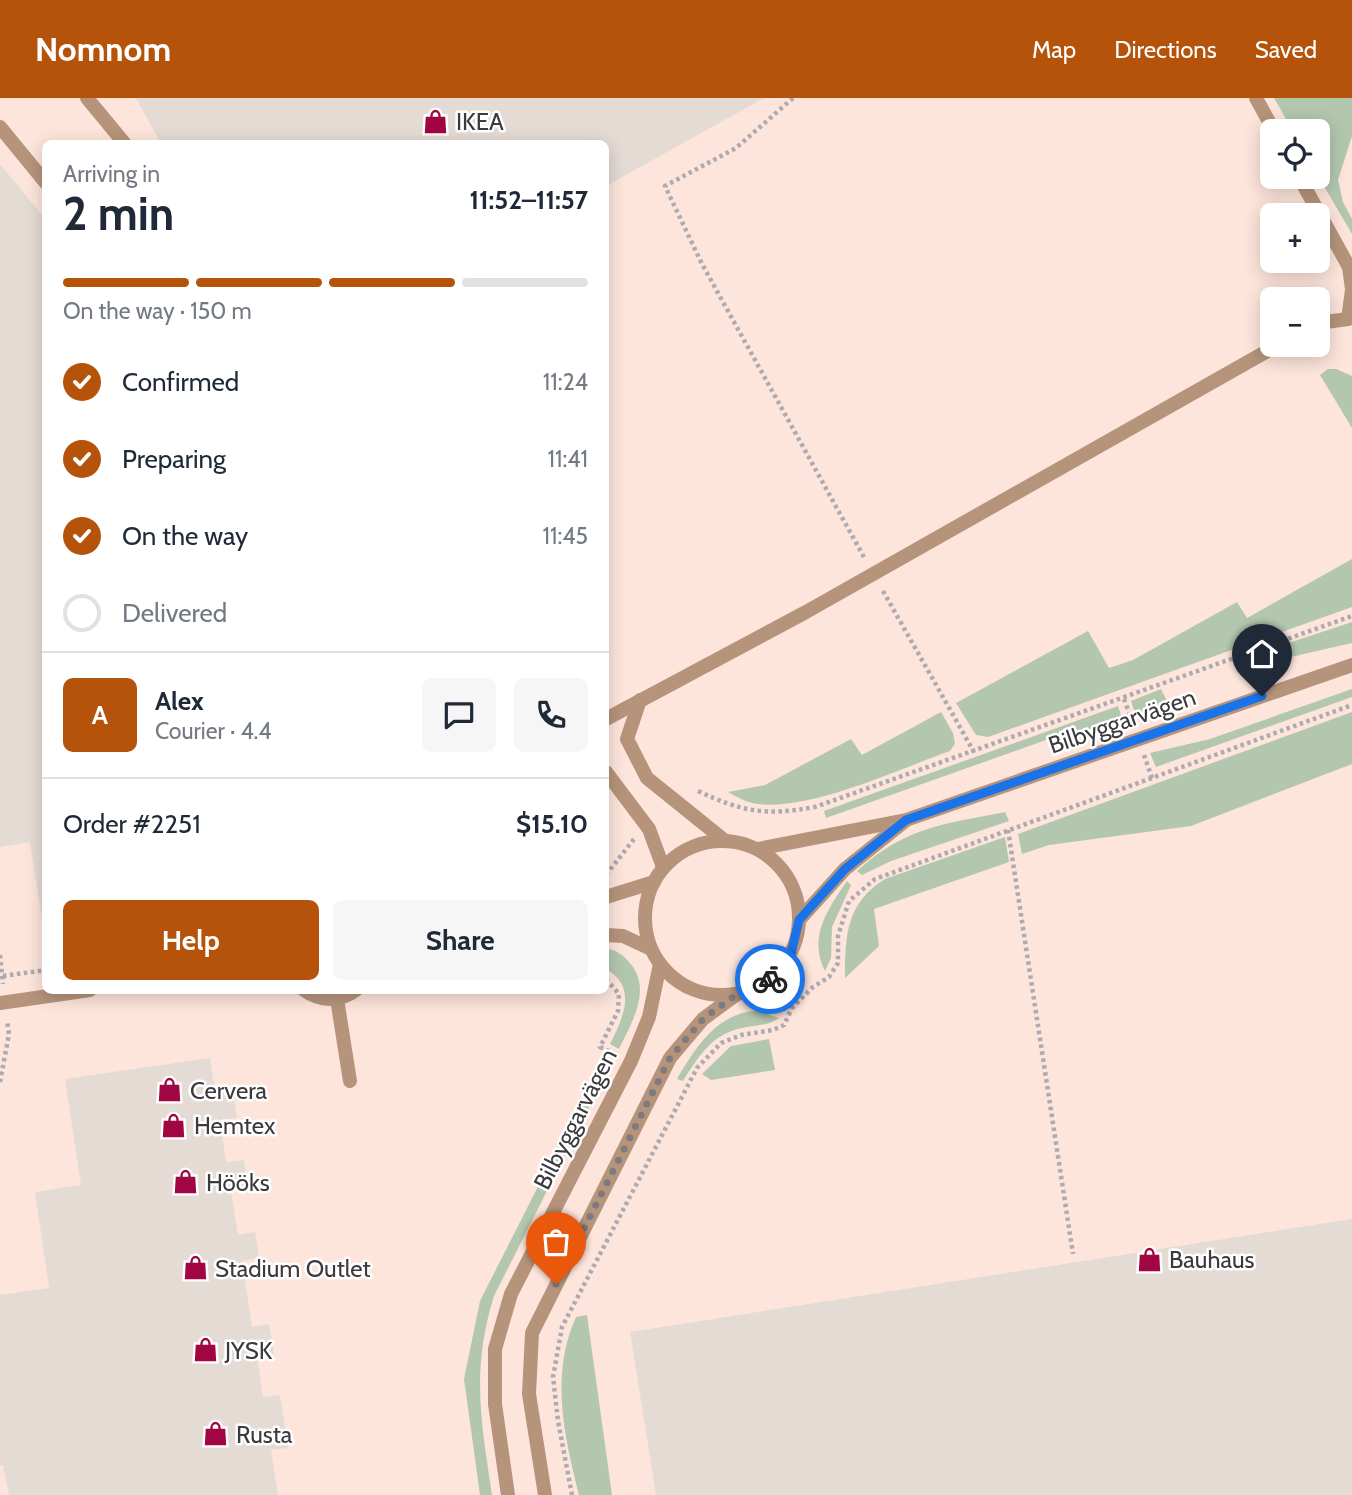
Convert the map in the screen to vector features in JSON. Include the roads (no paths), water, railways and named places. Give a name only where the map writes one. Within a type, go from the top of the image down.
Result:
[{"type":"street","points":[[87,98],[122,140]]},
{"type":"street","points":[[1256,98],[1267,119]]},
{"type":"street","points":[[0,127],[42,178]]},
{"type":"street","points":[[1306,189],[1349,267],[1352,290],[1350,320],[1330,322]]},
{"type":"street","points":[[609,717],[873,574],[1260,355]]},
{"type":"street","name":"Bilbyggarvägen","points":[[758,849],[906,820],[1352,665]]},
{"type":"street","points":[[545,1495],[529,1394],[532,1333],[670,1058],[703,1019],[737,994],[769,980],[781,968],[794,946],[799,920],[793,886],[772,859],[758,849],[724,840],[648,778],[626,739],[640,700]]},
{"type":"street","points":[[609,776],[649,829],[663,867]]},
{"type":"street","name":"Bilbyggarvägen","points":[[799,920],[845,869],[906,820]]},
{"type":"street","points":[[724,840],[691,847],[663,867],[654,882],[645,915],[651,949],[672,977],[702,992],[737,994]]},
{"type":"street","points":[[609,896],[654,882]]},
{"type":"street","points":[[609,935],[622,936],[651,949]]},
{"type":"street","name":"Bilbyggarvägen","points":[[508,1495],[495,1404],[495,1349],[498,1338],[511,1294],[631,1061],[649,1017],[660,964]]},
{"type":"street","points":[[0,1003],[62,994]]},
{"type":"street","points":[[312,994],[323,999],[337,999],[348,994]]},
{"type":"street","points":[[337,999],[350,1081]]},
{"type":"place","name":"IKEA","points":[[436,121]]},
{"type":"place","name":"Cervera","points":[[170,1090]]},
{"type":"place","name":"Hemtex","points":[[174,1125]]},
{"type":"place","name":"Hööks","points":[[186,1182]]},
{"type":"place","name":"Bauhaus","points":[[1149,1259]]},
{"type":"place","name":"Stadium Outlet","points":[[195,1268]]},
{"type":"place","name":"JYSK","points":[[205,1350]]},
{"type":"place","name":"Rusta","points":[[216,1434]]}]
